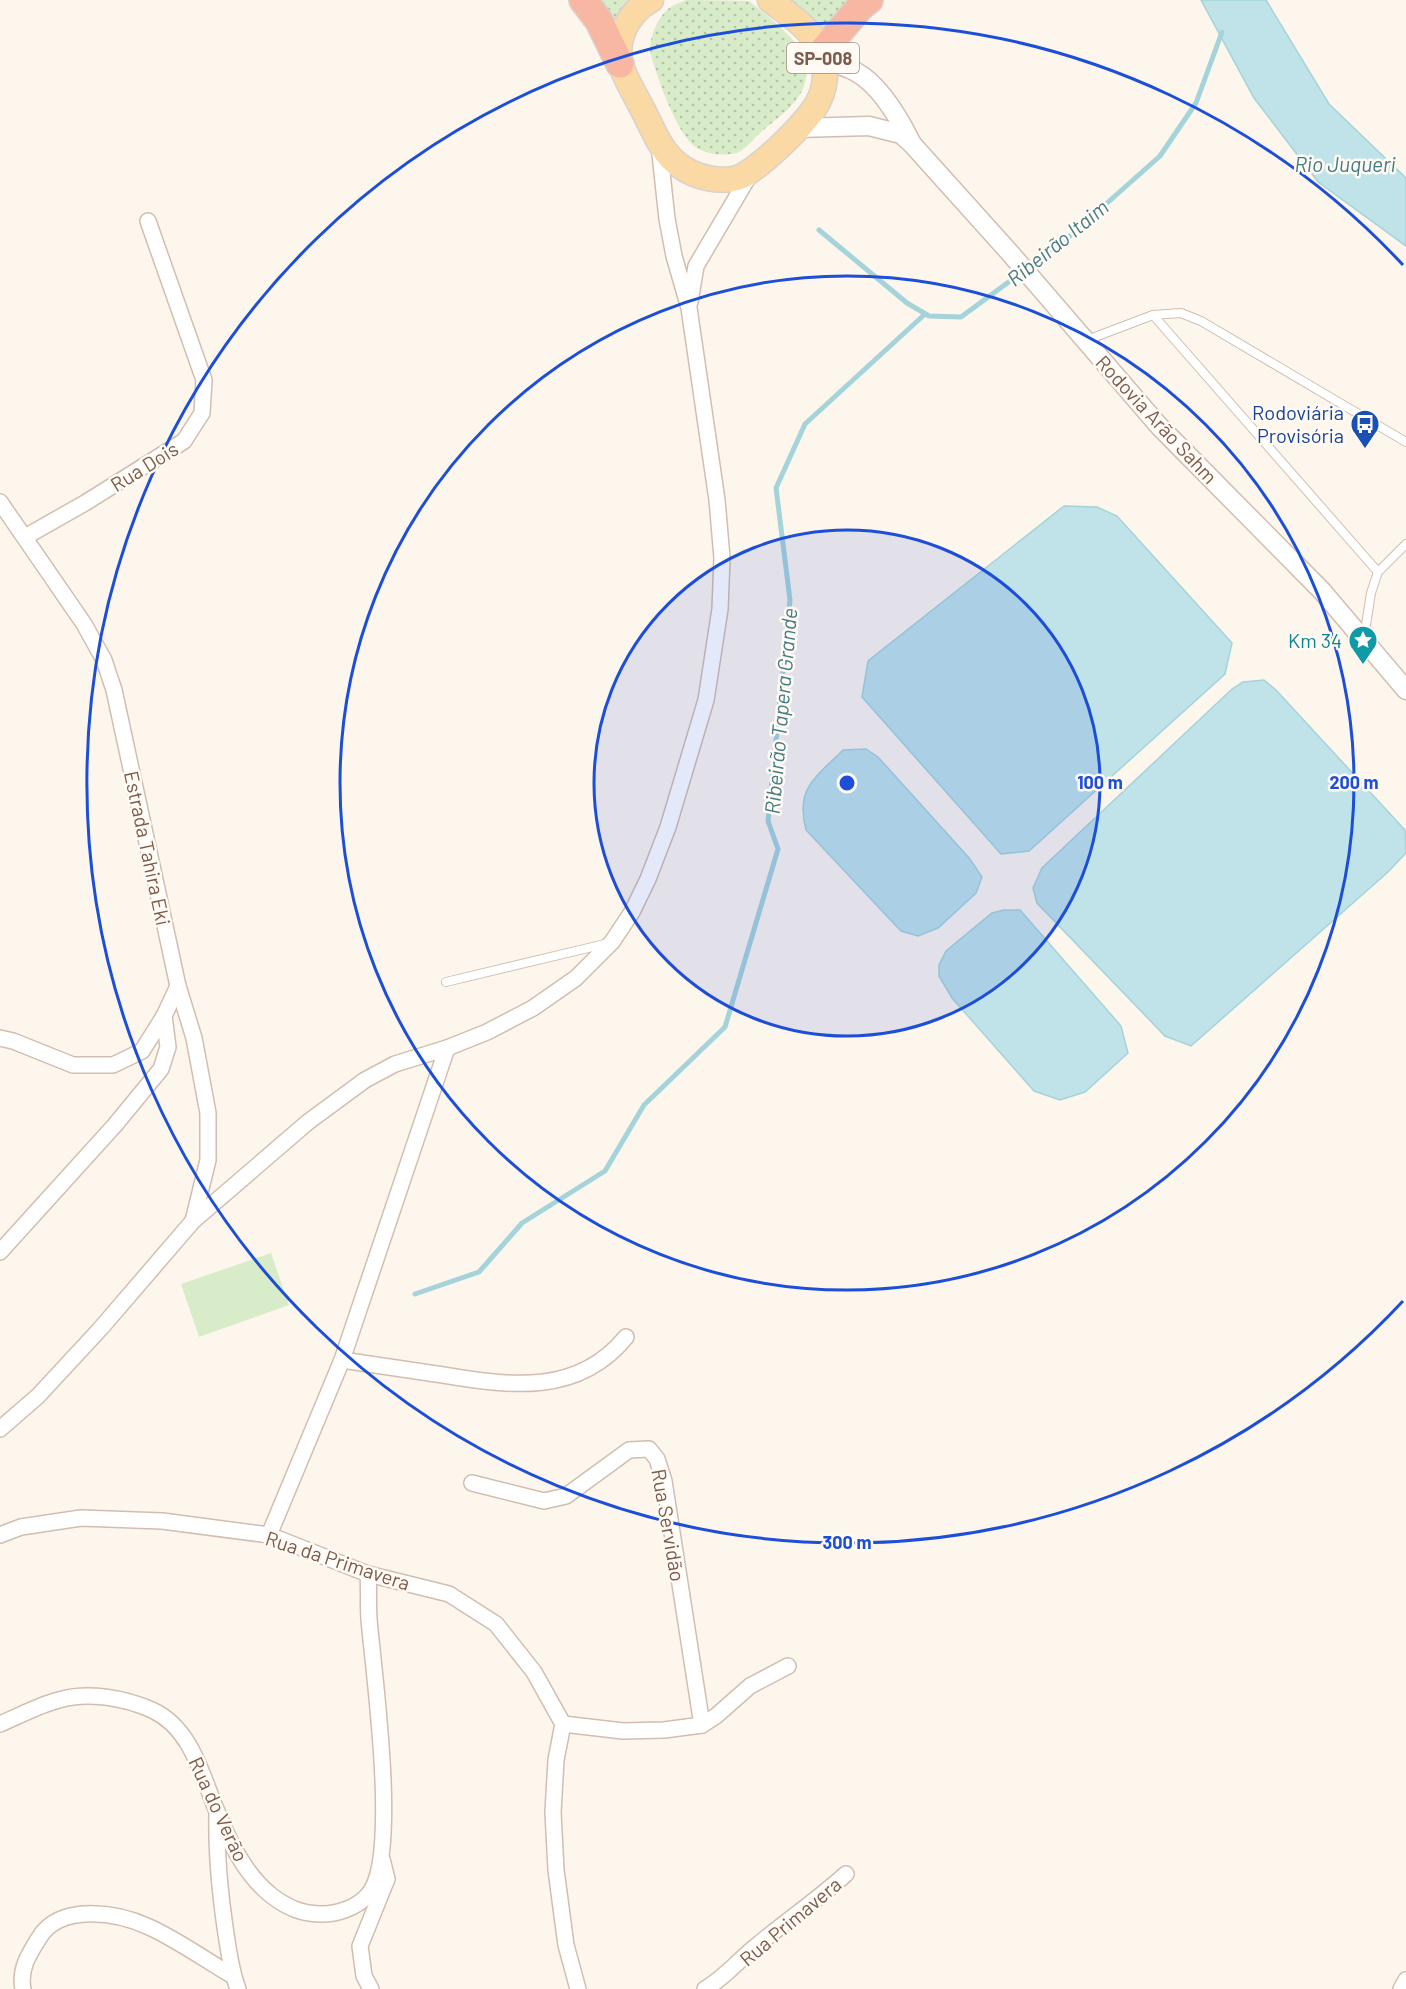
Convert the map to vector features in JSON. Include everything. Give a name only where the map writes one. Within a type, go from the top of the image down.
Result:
[{"type":"highway","points":[[583,0],[599,21],[620,64]]},
{"type":"highway","points":[[823,56],[861,6],[869,0]]},
{"type":"main road","name":"SP-008","points":[[651,0],[629,18],[621,35],[620,64],[659,145],[680,166],[700,176],[722,179],[737,178],[753,170],[799,128],[819,101],[825,80],[823,56],[805,27],[770,0]]},
{"type":"street","name":"Rodovia Arão Sahm","points":[[823,56],[865,78],[893,110],[912,144]]},
{"type":"street","name":"Rodovia Arão Sahm","points":[[799,128],[869,126],[901,134],[912,144],[1010,253],[1159,426],[1322,591],[1406,690]]},
{"type":"street","points":[[0,1429],[54,1379],[193,1221],[308,1122],[365,1080],[395,1064],[447,1048],[487,1032],[533,1008],[576,978],[612,942],[632,912],[648,879],[668,827],[706,700],[715,654],[722,558],[717,500],[689,308],[674,256],[659,145]]},
{"type":"street","points":[[689,308],[696,266],[753,170]]},
{"type":"street","name":"Rua Dois","points":[[25,537],[85,503],[184,441],[202,413],[204,380],[148,221]]},
{"type":"street","name":"Estrada Tahira Eki","points":[[0,502],[39,561],[60,587],[104,660],[114,690],[178,986],[194,1038],[208,1113],[208,1160],[193,1221]]},
{"type":"street","points":[[0,1038],[14,1041],[72,1065],[113,1065],[142,1051],[164,1016],[178,986]]},
{"type":"street","points":[[0,1252],[115,1125],[161,1069],[168,1047],[164,1016]]},
{"type":"street","points":[[269,1535],[342,1360],[447,1048]]},
{"type":"street","points":[[342,1360],[483,1382],[520,1385],[552,1382],[586,1371],[613,1353],[626,1337]]},
{"type":"street","name":"Rua Servidão","points":[[472,1483],[544,1501],[566,1496],[629,1450],[649,1449],[657,1459],[664,1481],[702,1725]]},
{"type":"street","name":"Rua da Primavera","points":[[0,1535],[21,1527],[81,1518],[162,1521],[269,1535],[368,1574],[449,1594],[496,1624],[534,1672],[563,1724]]},
{"type":"street","name":"Rua do Verão","points":[[0,1724],[60,1699],[88,1696],[121,1700],[153,1710],[180,1731],[195,1753],[217,1810],[242,1863],[264,1890],[298,1912],[313,1914],[341,1911],[368,1896],[377,1875],[383,1821],[383,1759],[369,1617],[368,1574]]},
{"type":"street","points":[[578,1989],[566,1945],[556,1870],[553,1812],[556,1760],[563,1724],[623,1731],[664,1730],[702,1725],[716,1716],[750,1686],[788,1666]]},
{"type":"street","points":[[217,1810],[216,1851],[222,1908],[236,1983]]},
{"type":"street","points":[[371,1989],[364,1976],[360,1946],[387,1879],[380,1854]]},
{"type":"street","name":"Rua Primavera","points":[[705,1989],[719,1980],[754,1948],[846,1874]]},
{"type":"street","points":[[23,1989],[25,1960],[43,1930],[57,1920],[77,1913],[110,1915],[148,1926],[236,1983]]},
{"type":"street","points":[[1401,1989],[1406,1980]]},
{"type":"lane","points":[[1085,340],[1153,315],[1181,313],[1201,321],[1406,442]]},
{"type":"lane","points":[[1153,315],[1378,572]]},
{"type":"lane","points":[[1366,625],[1371,593],[1378,572],[1406,544]]},
{"type":"lane","points":[[446,982],[612,942]]},
{"type":"green space","points":[[598,0],[636,0],[626,7],[612,26]]},
{"type":"green space","points":[[687,0],[749,1],[789,36],[802,52],[805,60],[805,84],[795,102],[737,153],[722,155],[712,153],[697,148],[690,142],[682,132],[663,92],[654,66],[650,44],[656,25],[669,8]]},
{"type":"green space","points":[[787,0],[850,0],[824,34]]},
{"type":"green space","points":[[271,1253],[289,1305],[199,1337],[181,1284]]},
{"type":"water","name":"Rio Juqueri","points":[[1201,0],[1266,0],[1329,104],[1406,178],[1406,246],[1318,182],[1254,98]]},
{"type":"water","points":[[1064,506],[1097,507],[1117,516],[1232,643],[1225,674],[1029,851],[1001,854],[862,697],[868,661]]},
{"type":"water","points":[[1264,680],[1276,690],[1405,830],[1406,853],[1388,872],[1191,1046],[1165,1036],[1037,903],[1033,888],[1042,868],[1232,689],[1243,682]]},
{"type":"water","points":[[866,749],[878,757],[970,859],[982,877],[976,893],[938,928],[918,936],[901,931],[806,830],[803,804],[810,784],[843,750]]},
{"type":"water","points":[[1020,910],[1121,1026],[1128,1053],[1085,1092],[1060,1100],[1034,1091],[952,998],[939,976],[939,965],[946,951],[992,913]]},
{"type":"waterway","name":"Ribeirão Itaim","points":[[1028,267],[1070,236],[1160,156],[1196,103],[1222,32]]},
{"type":"waterway","name":"Ribeirão Itaim","points":[[819,230],[907,303],[929,316],[961,317],[1021,273]]},
{"type":"waterway","name":"Ribeirão Tapera Grande","points":[[415,1294],[479,1272],[522,1223],[605,1171],[644,1105],[725,1027],[778,849],[768,821],[790,600],[776,488],[805,424],[925,314]]},
{"type":"place","name":"Rodoviária Provisória","points":[[1365,450]]},
{"type":"place","name":"Km 34","points":[[1363,666]]}]
